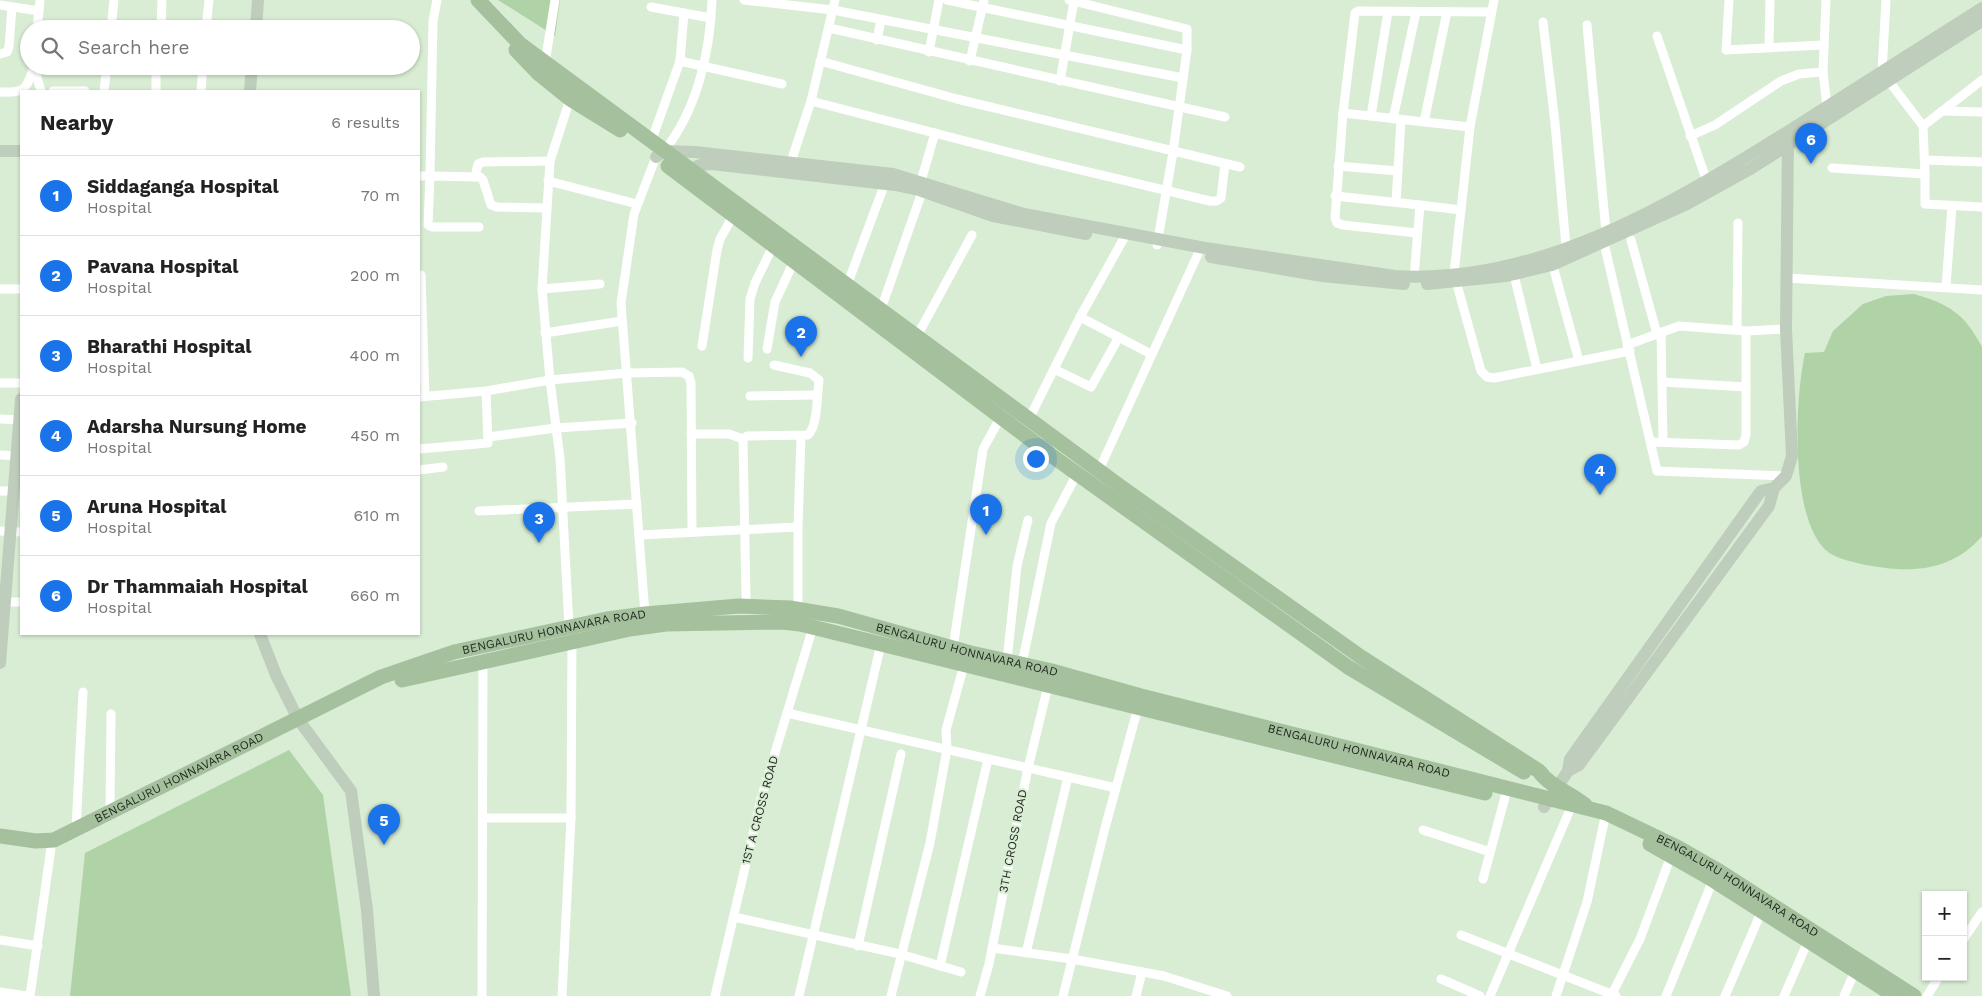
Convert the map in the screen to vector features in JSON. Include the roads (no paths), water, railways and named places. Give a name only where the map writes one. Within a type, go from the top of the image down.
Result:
[{"type":"main road","points":[[257,20],[258,0]]},
{"type":"main road","points":[[467,0],[539,74],[570,99],[660,154],[1004,410],[1030,419],[1361,657],[1539,771],[1544,778],[1551,797]]},
{"type":"main road","points":[[478,0],[520,44],[651,142],[660,154],[790,167],[885,183],[922,186],[1024,214],[1158,242],[1198,254],[1248,264],[1360,281],[1409,285],[1551,260],[1566,248],[1605,237],[1788,138],[1885,76],[1982,8]]},
{"type":"main road","points":[[683,171],[712,164],[893,174],[975,211],[1015,222],[1414,277],[1455,278],[1514,275],[1724,185],[1827,107],[1981,24]]},
{"type":"main road","points":[[250,90],[251,75]]},
{"type":"main road","points":[[1551,797],[1568,772],[1579,765],[1769,506],[1774,488],[1786,476],[1792,456],[1786,329],[1788,138]]},
{"type":"main road","points":[[0,151],[20,151]]},
{"type":"main road","points":[[683,171],[733,216],[773,246],[794,261],[880,312],[916,338],[1004,410],[1077,474],[1348,667],[1518,769],[1534,778],[1544,778]]},
{"type":"main road","points":[[0,662],[2,602],[16,488],[20,416]]},
{"type":"main road","name":"BENGALURU HONNAVARA ROAD","points":[[0,836],[36,841],[54,840],[301,722],[400,680],[483,661],[645,614],[739,606],[798,610],[838,616],[953,648],[1022,664],[1139,702]]},
{"type":"main road","name":"BENGALURU HONNAVARA ROAD","points":[[0,843],[50,848],[77,840],[301,722],[381,677],[445,656],[570,635],[666,624],[782,622],[813,627],[1048,686],[1139,702],[1501,791],[1551,797],[1624,829],[1713,880],[1764,906],[1808,941],[1894,996]]},
{"type":"main road","points":[[260,635],[276,675],[301,722],[351,791],[367,910],[374,996]]},
{"type":"main road","points":[[1501,791],[1517,781],[1518,769]]},
{"type":"main road","name":"BENGALURU HONNAVARA ROAD","points":[[1551,797],[1568,812],[1595,816],[1606,813],[1677,846],[1764,906],[1914,996]]},
{"type":"street","points":[[38,20],[40,0]]},
{"type":"street","points":[[112,20],[114,0]]},
{"type":"street","points":[[161,20],[162,0]]},
{"type":"street","points":[[207,20],[208,0]]},
{"type":"street","points":[[437,0],[433,21],[428,225],[432,227],[479,227]]},
{"type":"street","points":[[545,63],[555,0]]},
{"type":"street","points":[[645,614],[632,423],[622,322],[623,284],[637,204],[660,154],[679,131],[704,67],[712,0]]},
{"type":"street","points":[[744,0],[833,10],[1183,78]]},
{"type":"street","points":[[790,167],[811,101],[835,0]]},
{"type":"street","points":[[929,52],[940,0]]},
{"type":"street","points":[[947,0],[983,4],[1069,26],[1187,50]]},
{"type":"street","points":[[1494,0],[1470,127],[1460,210],[1455,278],[1481,371],[1487,378],[1579,362],[1628,348],[1679,326],[1741,331],[1786,329]]},
{"type":"street","points":[[1729,0],[1726,50],[1769,46],[1824,45]]},
{"type":"street","points":[[1769,46],[1770,0]]},
{"type":"street","points":[[1826,0],[1823,72],[1827,107]]},
{"type":"street","points":[[1886,0],[1885,76],[1923,126],[1925,204],[1982,208]]},
{"type":"street","points":[[1060,81],[1066,54],[1072,1],[1182,27],[1186,30],[1188,35],[1187,50],[1158,242]]},
{"type":"street","points":[[970,61],[983,4]]},
{"type":"street","points":[[0,5],[39,11]]},
{"type":"street","points":[[0,54],[7,52],[9,47],[12,7]]},
{"type":"street","points":[[651,7],[711,18]]},
{"type":"street","points":[[1371,116],[1388,12]]},
{"type":"street","points":[[1396,202],[1398,171],[1397,119],[1416,12]]},
{"type":"street","points":[[1424,122],[1447,12]]},
{"type":"street","points":[[1417,233],[1337,223],[1335,218],[1335,196],[1343,113],[1355,13],[1491,12]]},
{"type":"street","points":[[651,142],[680,61],[684,13]]},
{"type":"street","points":[[877,40],[881,20]]},
{"type":"street","points":[[1543,22],[1555,124],[1566,248]]},
{"type":"street","points":[[1587,25],[1605,237],[1628,348],[1657,471],[1786,476]]},
{"type":"street","points":[[829,28],[1225,117]]},
{"type":"street","points":[[1656,36],[1707,182]]},
{"type":"street","points":[[680,61],[782,84]]},
{"type":"street","points":[[820,61],[957,99],[1240,167]]},
{"type":"street","points":[[1690,136],[1715,125],[1781,81],[1799,74],[1823,72]]},
{"type":"street","points":[[23,90],[31,75]]},
{"type":"street","points":[[36,75],[40,90]]},
{"type":"street","points":[[104,90],[106,75]]},
{"type":"street","points":[[156,75],[156,90]]},
{"type":"street","points":[[200,90],[202,75]]},
{"type":"street","points":[[1923,126],[1982,80]]},
{"type":"street","points":[[0,92],[20,91]]},
{"type":"street","points":[[562,996],[571,818],[570,635],[556,428],[542,289],[550,162],[570,99]]},
{"type":"street","points":[[811,101],[1167,191],[1217,201],[1221,198],[1225,164]]},
{"type":"street","points":[[1942,111],[1982,112]]},
{"type":"street","points":[[1343,113],[1470,127]]},
{"type":"street","points":[[880,312],[922,186],[934,133]]},
{"type":"street","points":[[1925,160],[1982,162]]},
{"type":"street","points":[[475,177],[478,164],[484,162],[550,162]]},
{"type":"street","points":[[1338,166],[1398,171]]},
{"type":"street","points":[[1832,168],[1925,174]]},
{"type":"street","points":[[420,176],[475,177],[483,180],[491,205],[547,208]]},
{"type":"street","points":[[548,182],[637,204]]},
{"type":"street","points":[[845,291],[885,183]]},
{"type":"street","points":[[1335,196],[1460,210]]},
{"type":"street","points":[[1414,277],[1420,205]]},
{"type":"street","points":[[1946,286],[1952,206]]},
{"type":"street","points":[[702,346],[720,239],[733,216]]},
{"type":"street","points":[[1651,442],[1739,445],[1744,442],[1746,436],[1746,387],[1741,331],[1738,223]]},
{"type":"street","points":[[916,338],[972,235]]},
{"type":"street","points":[[1030,419],[1080,317],[1124,238]]},
{"type":"street","points":[[1631,240],[1659,333],[1663,442]]},
{"type":"street","points":[[748,358],[750,299],[755,283],[773,246]]},
{"type":"street","points":[[1099,470],[1198,254]]},
{"type":"street","points":[[1551,260],[1579,362]]},
{"type":"street","points":[[767,349],[776,302],[794,261]]},
{"type":"street","points":[[421,274],[422,396],[486,391],[550,380],[627,373],[682,372],[690,376],[692,532]]},
{"type":"street","points":[[1514,275],[1537,370]]},
{"type":"street","points":[[1787,278],[1946,286],[1982,290]]},
{"type":"street","points":[[542,289],[600,284]]},
{"type":"street","points":[[0,289],[20,289]]},
{"type":"street","points":[[1080,317],[1151,354]]},
{"type":"street","points":[[545,333],[622,322]]},
{"type":"street","points":[[1054,369],[1091,387],[1118,337]]},
{"type":"street","points":[[743,439],[747,436],[801,436],[812,431],[819,380],[810,373],[774,365]]},
{"type":"street","points":[[1662,382],[1746,387]]},
{"type":"street","points":[[0,383],[20,383]]},
{"type":"street","points":[[420,449],[488,444],[486,391]]},
{"type":"street","points":[[750,396],[817,395]]},
{"type":"street","points":[[953,648],[984,449],[1004,410]]},
{"type":"street","points":[[0,419],[20,416]]},
{"type":"street","points":[[488,437],[556,428],[632,423]]},
{"type":"street","points":[[691,434],[729,434],[743,439]]},
{"type":"street","points":[[798,610],[801,436]]},
{"type":"street","points":[[743,439],[746,597]]},
{"type":"street","points":[[0,455],[19,456]]},
{"type":"street","points":[[420,470],[443,466]]},
{"type":"street","points":[[1022,664],[1051,523],[1077,474]]},
{"type":"street","points":[[0,491],[16,488]]},
{"type":"street","points":[[479,511],[637,504]]},
{"type":"street","points":[[1007,661],[1017,566],[1028,520]]},
{"type":"street","points":[[639,535],[798,527]]},
{"type":"street","points":[[2,602],[20,602]]},
{"type":"street","name":"1ST A CROSS ROAD","points":[[715,996],[761,800],[813,627]]},
{"type":"street","points":[[799,996],[881,644]]},
{"type":"street","points":[[482,996],[483,661]]},
{"type":"street","points":[[890,996],[930,843],[947,749],[946,730],[964,665]]},
{"type":"street","name":"3TH CROSS ROAD","points":[[980,996],[992,948],[1028,768],[1048,686]]},
{"type":"street","points":[[76,829],[83,692]]},
{"type":"street","points":[[1063,996],[1139,702]]},
{"type":"street","points":[[788,713],[1116,788]]},
{"type":"street","points":[[110,812],[112,714]]},
{"type":"street","points":[[858,946],[901,754]]},
{"type":"street","points":[[940,966],[988,759]]},
{"type":"street","points":[[1026,953],[1068,777]]},
{"type":"street","points":[[1483,879],[1501,791]]},
{"type":"street","points":[[1490,996],[1568,812]]},
{"type":"street","points":[[1556,996],[1587,902],[1595,816]]},
{"type":"street","points":[[484,818],[571,818]]},
{"type":"street","points":[[1423,830],[1490,852]]},
{"type":"street","points":[[0,992],[29,996],[38,946],[50,848]]},
{"type":"street","points":[[1461,936],[1563,974],[1612,995],[1640,939],[1671,856]]},
{"type":"street","points":[[1666,996],[1713,880]]},
{"type":"street","points":[[1725,996],[1764,906]]},
{"type":"street","points":[[1966,936],[1982,912]]},
{"type":"street","points":[[734,917],[900,954],[961,972]]},
{"type":"street","points":[[0,940],[38,946]]},
{"type":"street","points":[[1784,996],[1808,941]]},
{"type":"street","points":[[992,948],[1142,972],[1227,996]]},
{"type":"street","points":[[1844,996],[1855,971]]},
{"type":"street","points":[[1136,996],[1142,972]]},
{"type":"street","points":[[1441,979],[1480,996]]},
{"type":"street","points":[[1927,996],[1936,981]]},
{"type":"place","name":"Dr Thammaiah Hospital","points":[[1811,164]]},
{"type":"place","name":"Pavana Hospital","points":[[801,357]]},
{"type":"place","name":"Adarsha Nursung Home","points":[[1600,495]]},
{"type":"place","name":"Siddaganga Hospital","points":[[986,535]]},
{"type":"place","name":"Bharathi Hospital","points":[[539,543]]},
{"type":"place","name":"Aruna Hospital","points":[[384,845]]}]
